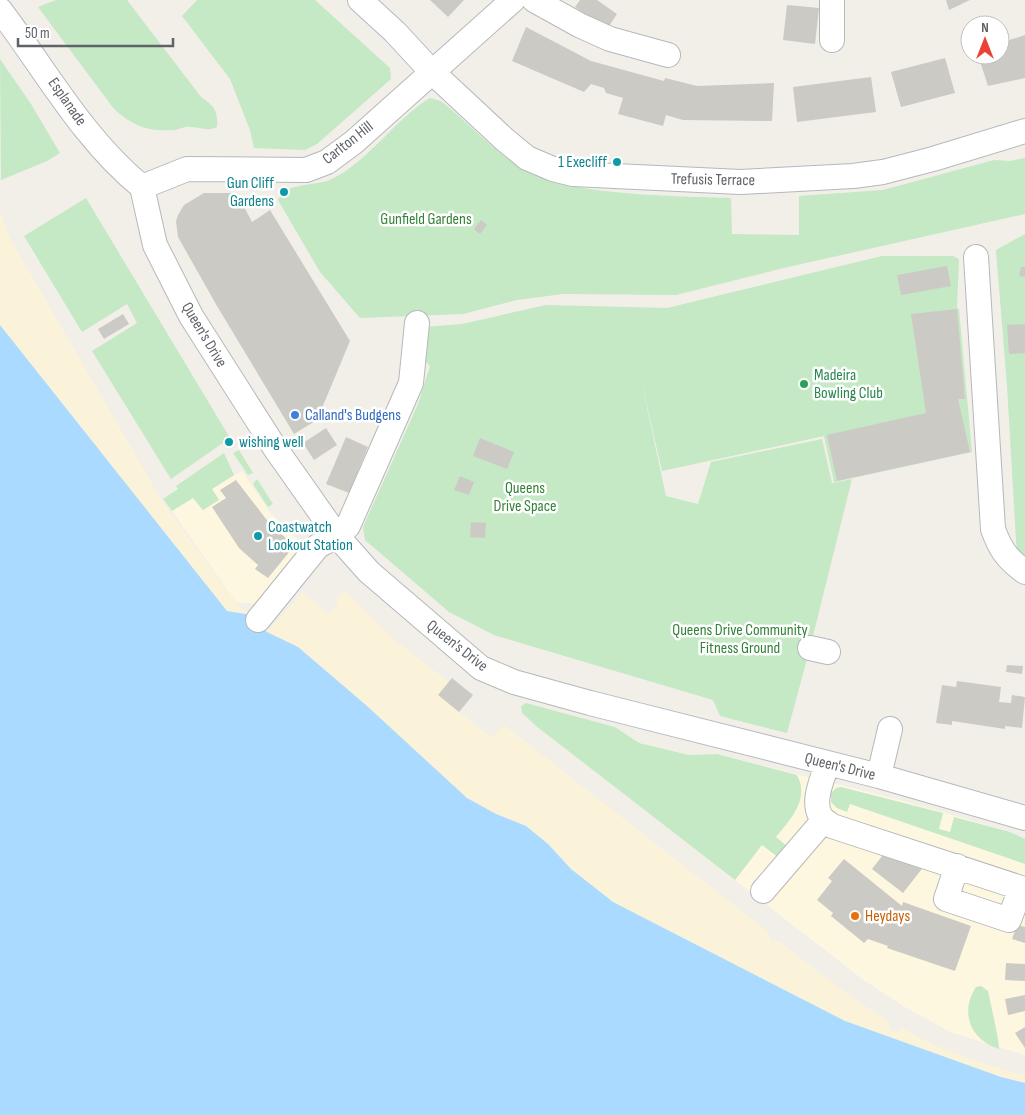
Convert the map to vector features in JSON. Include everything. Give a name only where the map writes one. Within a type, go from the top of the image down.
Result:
[{"type":"street","name":"Trefusis Terrace","points":[[360,0],[395,32],[431,71],[527,158],[553,169],[573,174],[741,182],[853,176],[883,172],[933,159],[1025,131]]},
{"type":"street","name":"Carlton Hill","points":[[142,187],[186,169],[278,171],[306,170],[317,167],[354,142],[431,71],[513,0]]},
{"type":"street","points":[[534,0],[581,26],[610,39],[668,55]]},
{"type":"street","points":[[832,0],[832,40]]},
{"type":"street","name":"Esplanade","points":[[0,10],[109,157],[142,187]]},
{"type":"street","name":"Queen's Drive","points":[[142,187],[155,245],[191,316],[275,448],[337,536],[369,572],[481,668],[514,682],[878,776],[1025,818]]},
{"type":"street","points":[[976,257],[993,529],[1000,548],[1008,560],[1025,572]]},
{"type":"street","points":[[258,620],[318,546],[337,536],[348,526],[408,392],[411,383],[417,323]]},
{"type":"street","points":[[878,776],[890,729]]},
{"type":"street","points":[[827,764],[817,806],[820,817],[832,826],[957,866]]},
{"type":"street","points":[[763,891],[824,820]]},
{"type":"shaded area","points":[[242,471],[269,511],[302,544],[255,604],[236,602],[172,511],[193,498],[202,510],[212,489]]},
{"type":"shaded area","points":[[526,703],[615,727],[639,743],[689,755],[717,754],[904,801],[1010,832],[1025,839],[1025,1055],[950,1032],[905,1007],[865,981],[536,726],[522,713],[521,706]]},
{"type":"green space","points":[[56,0],[127,0],[201,97],[214,109],[217,116],[217,127],[210,129],[184,127],[175,130],[149,129],[135,124],[121,115],[114,109],[38,7]]},
{"type":"green space","points":[[197,0],[315,0],[390,68],[391,79],[317,144],[305,150],[254,148],[250,130],[230,79],[182,16]]},
{"type":"green space","points":[[0,59],[31,104],[60,153],[47,161],[1,180]]},
{"type":"green space","name":"Gunfield Gardens","points":[[430,98],[441,101],[491,146],[524,170],[543,179],[595,190],[624,193],[731,198],[732,234],[799,235],[799,196],[883,190],[994,160],[1010,161],[1025,158],[1025,214],[788,267],[676,295],[563,294],[517,300],[463,314],[360,318],[320,272],[278,200],[282,194],[295,187],[332,179],[346,171],[405,117]]},
{"type":"green space","points":[[86,198],[230,438],[171,479],[92,351],[137,323],[127,304],[82,332],[24,236]]},
{"type":"green space","points":[[1025,234],[1025,563],[1017,557],[1007,386],[996,250]]},
{"type":"green space","points":[[882,256],[953,256],[959,259],[957,308],[959,309],[972,452],[834,482],[824,436],[662,471],[640,375],[666,496],[698,504],[711,462],[822,439],[832,483],[852,479],[787,733],[720,716],[713,700],[494,635],[449,612],[365,540],[363,527],[418,404],[430,366],[420,356],[425,327],[462,324],[546,305],[667,308]]},
{"type":"green space","points":[[239,450],[253,473],[248,475],[233,453]]},
{"type":"green space","points":[[224,453],[234,475],[212,489],[219,500],[203,510],[193,498],[172,511],[163,499],[178,489],[176,486]]},
{"type":"green space","points":[[257,479],[273,504],[268,507],[253,484]]},
{"type":"green space","points":[[526,703],[615,727],[639,743],[689,755],[717,754],[797,775],[801,792],[800,801],[787,824],[776,837],[788,847],[779,858],[762,845],[735,880],[536,726],[522,713],[521,706]]},
{"type":"green space","points":[[841,787],[943,813],[939,829],[950,832],[954,817],[1010,832],[1025,839],[1025,864],[850,804],[847,812],[837,808],[831,802],[831,793],[836,788]]},
{"type":"green space","points":[[981,986],[988,991],[999,1049],[981,1039],[975,1032],[968,1016],[968,1006],[971,997],[976,987]]},
{"type":"sand","points":[[0,211],[9,237],[162,501],[237,604],[270,629],[303,592],[327,614],[339,603],[336,600],[344,590],[398,643],[449,682],[438,695],[492,738],[504,725],[768,932],[771,941],[780,942],[847,994],[889,1022],[890,1029],[898,1032],[902,1028],[947,1050],[1025,1076],[1025,1115],[540,1115],[0,550]]},
{"type":"water","points":[[0,325],[227,611],[246,614],[267,632],[298,647],[367,706],[467,798],[496,814],[526,826],[548,844],[571,869],[613,902],[845,1021],[1001,1077],[1025,1083],[1025,1115],[0,1115]]},
{"type":"building","points":[[430,0],[464,0],[448,17]]},
{"type":"building","points":[[580,0],[597,0],[617,14],[607,29],[575,7]]},
{"type":"building","points":[[946,0],[970,0],[949,10]]},
{"type":"building","points":[[787,5],[819,8],[815,44],[783,40]]},
{"type":"building","points":[[526,27],[591,61],[664,81],[665,78],[697,86],[774,83],[772,121],[683,120],[666,115],[663,126],[618,114],[623,98],[606,93],[604,88],[591,84],[584,92],[512,61]]},
{"type":"building","points":[[1025,35],[1025,78],[988,86],[981,65],[1010,65],[1010,40]]},
{"type":"building","points":[[945,58],[955,93],[901,107],[891,72]]},
{"type":"building","points":[[871,77],[876,112],[797,122],[793,87]]},
{"type":"building","points":[[204,193],[237,193],[252,222],[270,210],[350,341],[317,420],[294,434],[178,237],[176,221],[178,215],[184,205]]},
{"type":"building","points":[[481,220],[487,225],[480,234],[474,229]]},
{"type":"building","points":[[947,266],[951,286],[901,295],[897,275]]},
{"type":"building","points":[[1021,267],[1025,267],[1025,277],[1019,276]]},
{"type":"building","points":[[957,309],[965,399],[958,399],[970,452],[837,481],[827,435],[926,413],[911,314]]},
{"type":"building","points":[[123,314],[129,324],[104,339],[98,329]]},
{"type":"building","points":[[1025,324],[1025,353],[1009,354],[1007,325]]},
{"type":"building","points":[[326,428],[337,445],[314,460],[303,443]]},
{"type":"building","points":[[346,437],[368,447],[349,493],[326,484]]},
{"type":"building","points":[[480,438],[514,452],[507,469],[473,456]]},
{"type":"building","points":[[460,476],[474,482],[469,495],[454,490]]},
{"type":"building","name":"Coastwatch Lookout Station","points":[[236,480],[273,528],[295,545],[268,578],[255,569],[258,565],[239,548],[212,507],[226,498],[220,490]]},
{"type":"building","points":[[471,522],[486,523],[485,538],[470,537]]},
{"type":"building","points":[[1007,665],[1023,666],[1022,674],[1006,672]]},
{"type":"building","points":[[452,678],[473,695],[459,712],[438,695]]},
{"type":"building","points":[[957,681],[1001,687],[999,702],[1011,703],[1012,695],[1025,697],[1022,728],[1005,726],[1005,729],[952,721],[952,725],[936,723],[942,685],[956,687]]},
{"type":"building","points":[[886,851],[925,865],[903,893],[872,869]]},
{"type":"building","points":[[844,859],[902,906],[903,902],[971,926],[955,971],[887,948],[888,946],[868,939],[864,943],[831,916],[833,913],[817,900],[832,881],[828,878]]},
{"type":"building","points":[[1017,925],[1025,927],[1025,943],[1012,939]]},
{"type":"building","points":[[1006,963],[1025,964],[1025,981],[1005,980]]},
{"type":"building","points":[[1025,995],[1025,1011],[1008,1015],[1005,999]]},
{"type":"building","points":[[1025,1027],[1025,1048],[1015,1033]]},
{"type":"place","name":"1 Execliff","points":[[617,162]]},
{"type":"place","name":"Gun Cliff Gardens","points":[[284,192]]},
{"type":"place","name":"Madeira Bowling Club","points":[[804,384]]},
{"type":"place","name":"Calland's Budgens","points":[[295,415]]},
{"type":"place","name":"wishing well","points":[[229,442]]},
{"type":"place","name":"Coastwatch Lookout Station","points":[[258,536]]},
{"type":"place","name":"Heydays","points":[[855,916]]},
{"type":"park label","name":"Queens Drive Space","points":[[525,497]]},
{"type":"park label","name":"Queens Drive Community Fitness Ground","points":[[740,639]]}]
